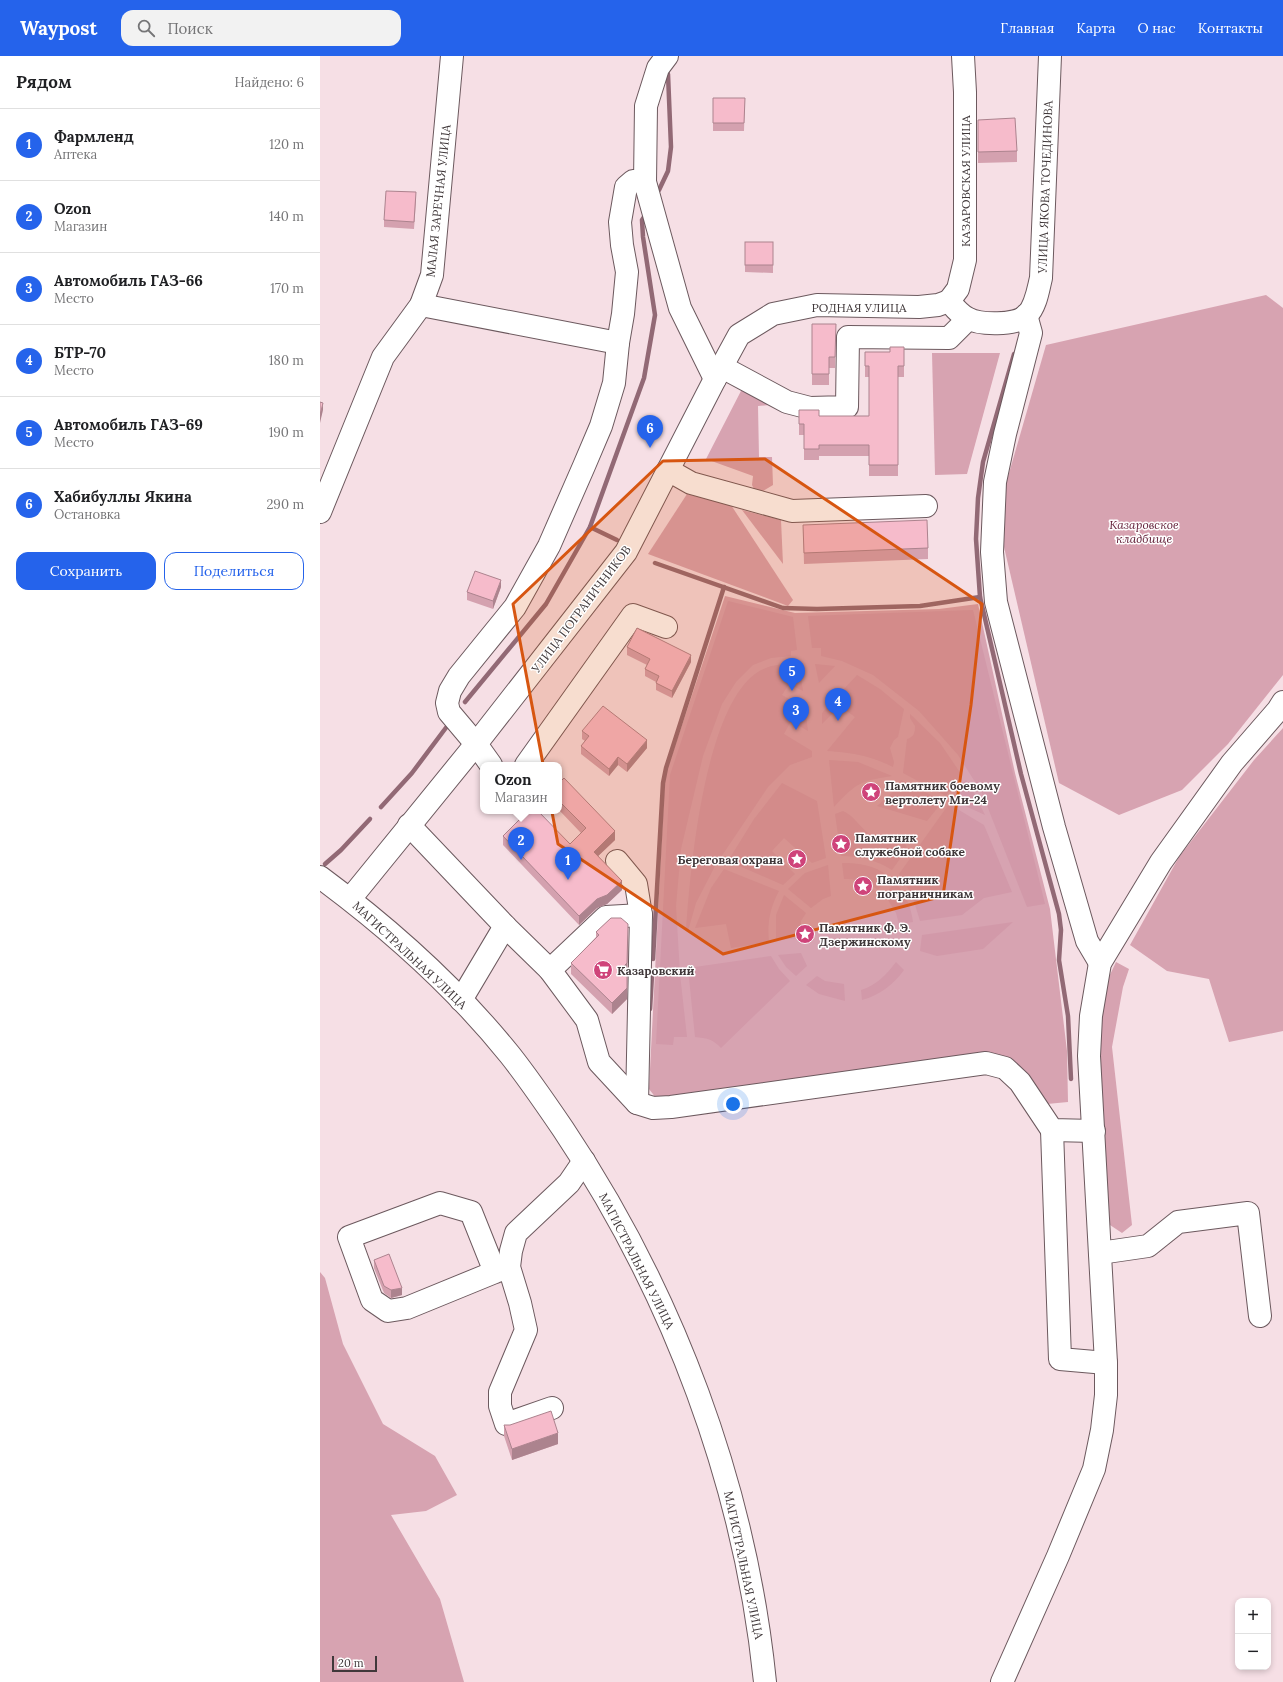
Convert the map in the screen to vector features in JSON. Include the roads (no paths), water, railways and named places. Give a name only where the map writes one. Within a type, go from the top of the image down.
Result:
[{"type":"street","name":"МАЛАЯ ЗАРЕЧНАЯ УЛИЦА","points":[[320,512],[383,357],[421,305],[432,275],[452,56]]},
{"type":"street","points":[[667,56],[658,68],[646,106],[645,182],[680,308],[718,373],[787,402],[810,408],[847,407],[848,337],[949,338],[968,319]]},
{"type":"street","name":"КАЗАРОВСКАЯ УЛИЦА","points":[[948,301],[958,289],[965,260],[966,92],[963,56]]},
{"type":"street","name":"УЛИЦА ЯКОВА ТОЧЕДИНОВА","points":[[1026,315],[1035,303],[1041,278],[1050,56]]},
{"type":"street","points":[[490,762],[449,712],[447,703],[450,691],[459,676],[515,607],[549,546],[601,426],[614,383],[618,343],[623,314],[627,272],[622,245],[620,222],[623,198],[626,187],[633,182],[645,182]]},
{"type":"street","points":[[948,301],[961,315],[968,319],[984,323],[1007,323],[1020,319],[1026,315],[1031,333],[1005,434],[995,482],[992,552],[996,602],[1054,827],[1087,941],[1100,963]]},
{"type":"street","name":"РОДНАЯ УЛИЦА","points":[[718,373],[739,335],[773,314],[816,305],[919,307],[938,305],[948,301]]},
{"type":"street","points":[[421,305],[618,343]]},
{"type":"street","name":"УЛИЦА ПОГРАНИЧНИКОВ","points":[[350,899],[476,744],[626,552],[718,373]]},
{"type":"street","points":[[668,470],[691,483],[792,511],[926,506]]},
{"type":"street","points":[[528,762],[633,615],[666,627]]},
{"type":"street","points":[[1002,1682],[1058,1556],[1094,1469],[1102,1430],[1106,1395],[1106,1363],[1089,1056],[1091,1016],[1100,963],[1161,862],[1232,763],[1278,710],[1283,702]]},
{"type":"street","points":[[409,825],[504,926],[550,970],[587,1020],[599,1062],[637,1103],[653,1108],[671,1107],[986,1063],[1005,1068],[1020,1082],[1052,1130],[1060,1359],[1106,1363]]},
{"type":"street","points":[[617,861],[636,884],[641,915],[637,1103]]},
{"type":"street","name":"МАГИСТРАЛЬНАЯ УЛИЦА","points":[[320,877],[350,899],[408,950],[461,1000],[510,1055],[550,1110],[584,1161],[619,1220],[649,1279],[678,1345],[701,1403],[724,1473],[740,1535],[755,1608],[765,1682]]},
{"type":"street","points":[[550,970],[606,917],[641,915]]},
{"type":"street","points":[[461,1000],[504,926]]},
{"type":"street","points":[[1052,1130],[1094,1131]]},
{"type":"street","points":[[552,1408],[506,1424],[500,1406],[500,1392],[526,1330],[520,1303],[502,1270],[471,1212],[440,1202],[349,1237],[372,1300],[388,1311],[407,1308],[502,1270],[511,1251],[516,1234],[569,1183],[584,1161]]},
{"type":"street","points":[[1100,1253],[1148,1246],[1178,1222],[1248,1213],[1260,1316]]},
{"type":"waterway","points":[[659,190],[668,171],[671,147],[668,74]]},
{"type":"waterway","points":[[465,702],[546,604],[590,527],[644,378],[655,315],[643,237],[642,220],[644,217]]},
{"type":"waterway","points":[[980,597],[976,539],[978,498],[983,462],[1014,354]]},
{"type":"waterway","points":[[590,527],[617,540]]},
{"type":"waterway","points":[[655,563],[783,608],[817,609],[920,606],[980,597],[1021,774],[1059,914],[1061,930],[1059,960],[1068,1016],[1071,1079]]},
{"type":"waterway","points":[[653,959],[663,783],[666,768],[724,587]]},
{"type":"waterway","points":[[381,807],[412,773],[448,725]]},
{"type":"waterway","points":[[325,864],[341,850],[370,819]]},
{"type":"waterway","points":[[650,1009],[652,975]]},
{"type":"place","name":"Хабибуллы Якина","points":[[650,448]]},
{"type":"place","name":"Автомобиль ГАЗ-69","points":[[792,691]]},
{"type":"place","name":"БТР-70","points":[[838,721]]},
{"type":"place","name":"Автомобиль ГАЗ-66","points":[[796,730]]},
{"type":"place","name":"Памятник боевому вертолету Ми-24","points":[[871,792]]},
{"type":"place","name":"Памятник служебной собаке","points":[[841,844]]},
{"type":"place","name":"Береговая охрана","points":[[797,859]]},
{"type":"place","name":"Ozon","points":[[521,860]]},
{"type":"place","name":"Фармленд","points":[[568,880]]},
{"type":"place","name":"Памятник пограничникам","points":[[863,886]]},
{"type":"place","name":"Памятник Ф. Э. Дзержинскому","points":[[805,934]]},
{"type":"place","name":"Казаровский","points":[[603,970]]},
{"type":"park label","name":"Казаровское кладбище","points":[[1144,531]]}]
